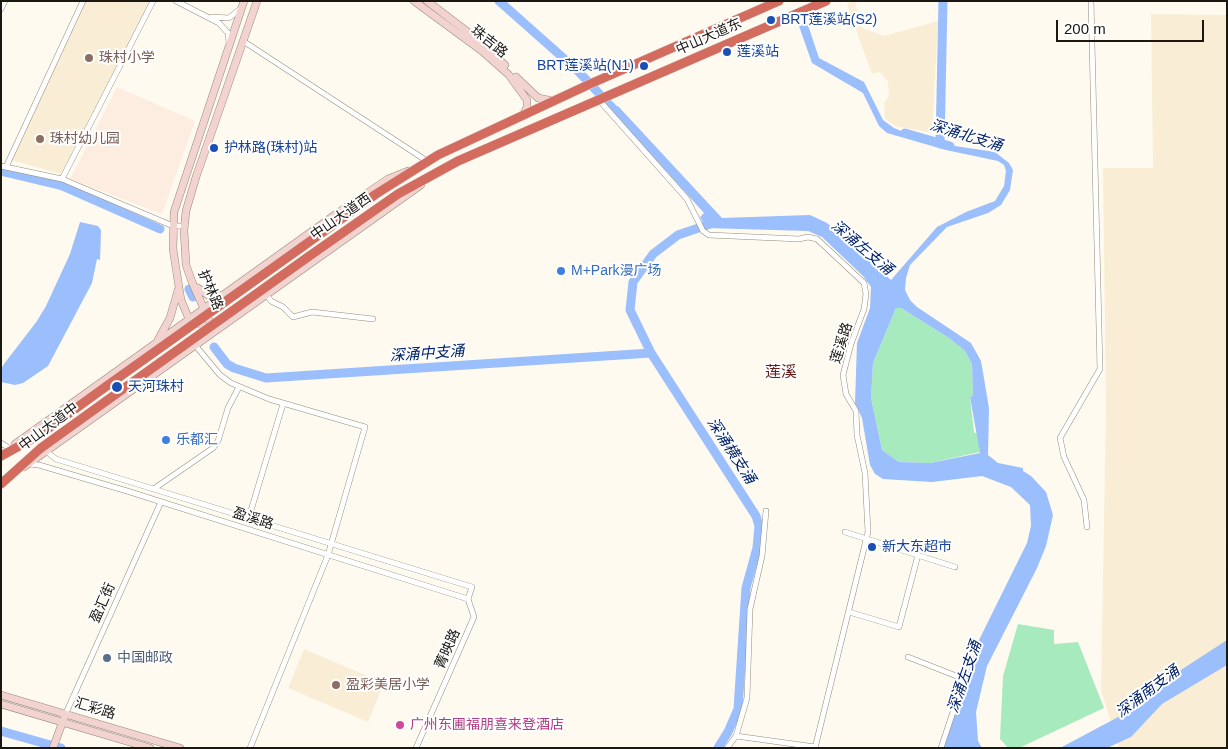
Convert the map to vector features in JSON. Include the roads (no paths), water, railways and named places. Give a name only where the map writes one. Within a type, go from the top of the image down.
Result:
[{"type":"highway","name":"中山大道东","points":[[554,101],[779,1]]},
{"type":"highway","name":"中山大道东","points":[[601,100],[826,1]]},
{"type":"highway","name":"中山大道西","points":[[116,394],[398,194],[505,139],[601,100]]},
{"type":"highway","name":"中山大道西","points":[[108,385],[417,167],[554,101]]},
{"type":"highway","name":"中山大道中","points":[[1,455],[39,435],[108,385]]},
{"type":"highway","name":"中山大道中","points":[[1,484],[10,478],[41,448],[116,394]]},
{"type":"main road","name":"护林路","points":[[214,331],[186,265],[186,211],[257,1]]},
{"type":"main road","name":"珠吉路","points":[[414,1],[460,34],[509,75],[527,100],[527,107],[523,115]]},
{"type":"main road","name":"珠吉路","points":[[426,1],[488,48],[538,98],[554,101]]},
{"type":"main road","name":"护林路","points":[[214,331],[189,319],[178,285],[173,249],[173,226],[178,196],[242,5]]},
{"type":"main road","points":[[1,455],[374,188],[417,167]]},
{"type":"main road","points":[[10,478],[444,169]]},
{"type":"main road","points":[[190,278],[204,294],[216,296],[224,294]]},
{"type":"main road","points":[[156,343],[170,318],[178,285]]},
{"type":"main road","points":[[146,351],[160,354],[162,362],[158,372]]},
{"type":"main road","name":"汇彩路","points":[[1,695],[180,748]]},
{"type":"main road","name":"汇彩路","points":[[1,704],[150,748]]},
{"type":"main road","points":[[44,717],[47,708]]},
{"type":"main road","points":[[54,748],[66,713]]},
{"type":"street","points":[[1,10],[6,1]]},
{"type":"street","points":[[83,1],[3,167],[62,179],[173,226],[185,226]]},
{"type":"street","points":[[62,179],[153,1]]},
{"type":"street","points":[[176,1],[212,17],[226,30],[229,44]]},
{"type":"street","points":[[1087,527],[1084,500],[1064,457],[1060,438],[1100,369],[1091,1]]},
{"type":"street","points":[[212,17],[229,18],[242,5]]},
{"type":"street","points":[[243,41],[427,161]]},
{"type":"street","name":"莲溪路","points":[[601,100],[686,199],[703,231],[709,235],[717,236],[799,239],[808,237],[817,239],[863,280],[866,294],[864,309],[851,344],[843,375],[846,394],[856,411],[857,435],[865,474],[867,539],[815,747]]},
{"type":"street","points":[[266,294],[271,301],[283,307],[294,317],[312,312],[373,319]]},
{"type":"street","points":[[196,345],[220,375],[239,386],[283,404],[366,427],[328,555],[250,748]]},
{"type":"street","points":[[155,488],[213,448],[218,441],[228,408],[239,386]]},
{"type":"street","points":[[249,517],[283,404]]},
{"type":"street","points":[[1,443],[9,448]]},
{"type":"street","name":"盈溪路","points":[[47,452],[54,458],[472,587]]},
{"type":"street","points":[[48,467],[54,458]]},
{"type":"street","name":"盈溪路","points":[[30,464],[48,467],[161,502],[468,600]]},
{"type":"street","name":"盈汇街","points":[[66,713],[161,502]]},
{"type":"street","points":[[727,748],[736,736],[747,698],[749,622],[762,556],[766,511]]},
{"type":"street","points":[[845,532],[955,567]]},
{"type":"street","points":[[848,612],[900,627],[918,555]]},
{"type":"street","name":"菁映路","points":[[416,748],[474,617],[468,600],[472,587]]},
{"type":"street","points":[[908,657],[964,679],[940,748]]},
{"type":"street","points":[[736,736],[815,747]]},
{"type":"water","points":[[807,22],[819,58],[864,82],[883,120],[894,128],[928,142],[995,152],[1009,163],[1013,170],[1010,190],[1001,205],[988,213],[947,227],[910,265],[905,290],[910,300],[917,307],[971,343],[981,361],[989,408],[988,455],[998,463],[1023,468],[1023,471],[1031,476],[1046,492],[1053,515],[1046,546],[1037,568],[987,666],[976,712],[978,741],[982,748],[943,748],[979,640],[1027,543],[1031,526],[1030,505],[1011,487],[982,476],[932,482],[883,479],[875,474],[870,465],[862,418],[855,403],[857,343],[870,308],[871,287],[863,276],[822,237],[808,231],[706,228],[700,217],[704,213],[611,110],[618,106],[722,218],[810,215],[827,223],[891,280],[937,227],[966,212],[995,201],[1004,186],[1006,171],[1004,165],[998,161],[946,150],[887,133],[879,126],[863,93],[812,63],[799,26]],"holes":[[[896,308],[901,308],[949,338],[965,351],[972,364],[973,396],[970,397],[980,453],[930,463],[899,462],[882,450],[871,398],[873,363]]]},
{"type":"water","points":[[80,222],[98,226],[101,230],[100,260],[97,259],[92,283],[48,366],[23,383],[15,385],[1,382],[1,369],[46,306],[70,254]]},
{"type":"water","points":[[1227,640],[1227,665],[1162,704],[1131,737],[1107,748],[1060,748],[1137,707],[1164,681]]},
{"type":"waterway","name":"深涌左支涌","points":[[499,1],[578,71],[620,116]]},
{"type":"waterway","points":[[940,144],[943,1]]},
{"type":"waterway","name":"深涌北支涌","points":[[905,133],[950,146]]},
{"type":"waterway","name":"深涌中支涌","points":[[1,171],[60,185],[160,229]]},
{"type":"waterway","name":"深涌横支涌","points":[[716,222],[678,235],[653,254],[633,282],[630,310],[651,353],[756,516],[759,526],[757,548],[746,588],[738,709],[728,732],[718,748]]},
{"type":"waterway","name":"深涌中支涌","points":[[189,289],[193,297]]},
{"type":"waterway","name":"深涌中支涌","points":[[214,347],[227,364],[266,378],[651,353]]},
{"type":"waterway","points":[[1,731],[61,748]]},
{"type":"place","name":"BRT莲溪站(S2)","points":[[771,20]]},
{"type":"place","name":"莲溪站","points":[[727,52]]},
{"type":"place","name":"珠村小学","points":[[89,58]]},
{"type":"place","name":"BRT莲溪站(N1)","points":[[644,66]]},
{"type":"place","name":"珠村幼儿园","points":[[40,139]]},
{"type":"place","name":"护林路(珠村)站","points":[[214,148]]},
{"type":"place","name":"M+Park漫广场","points":[[561,271]]},
{"type":"place","name":"天河珠村","points":[[117,387]]},
{"type":"place","name":"乐都汇","points":[[166,440]]},
{"type":"place","name":"新大东超市","points":[[872,547]]},
{"type":"place","name":"中国邮政","points":[[107,658]]},
{"type":"place","name":"盈彩美居小学","points":[[336,685]]},
{"type":"place","name":"广州东圃福朋喜来登酒店","points":[[400,725]]},
{"type":"district","name":"莲溪","points":[[781,373]]},
{"type":"water label","name":"深涌南支涌","points":[[1148,692]]}]
